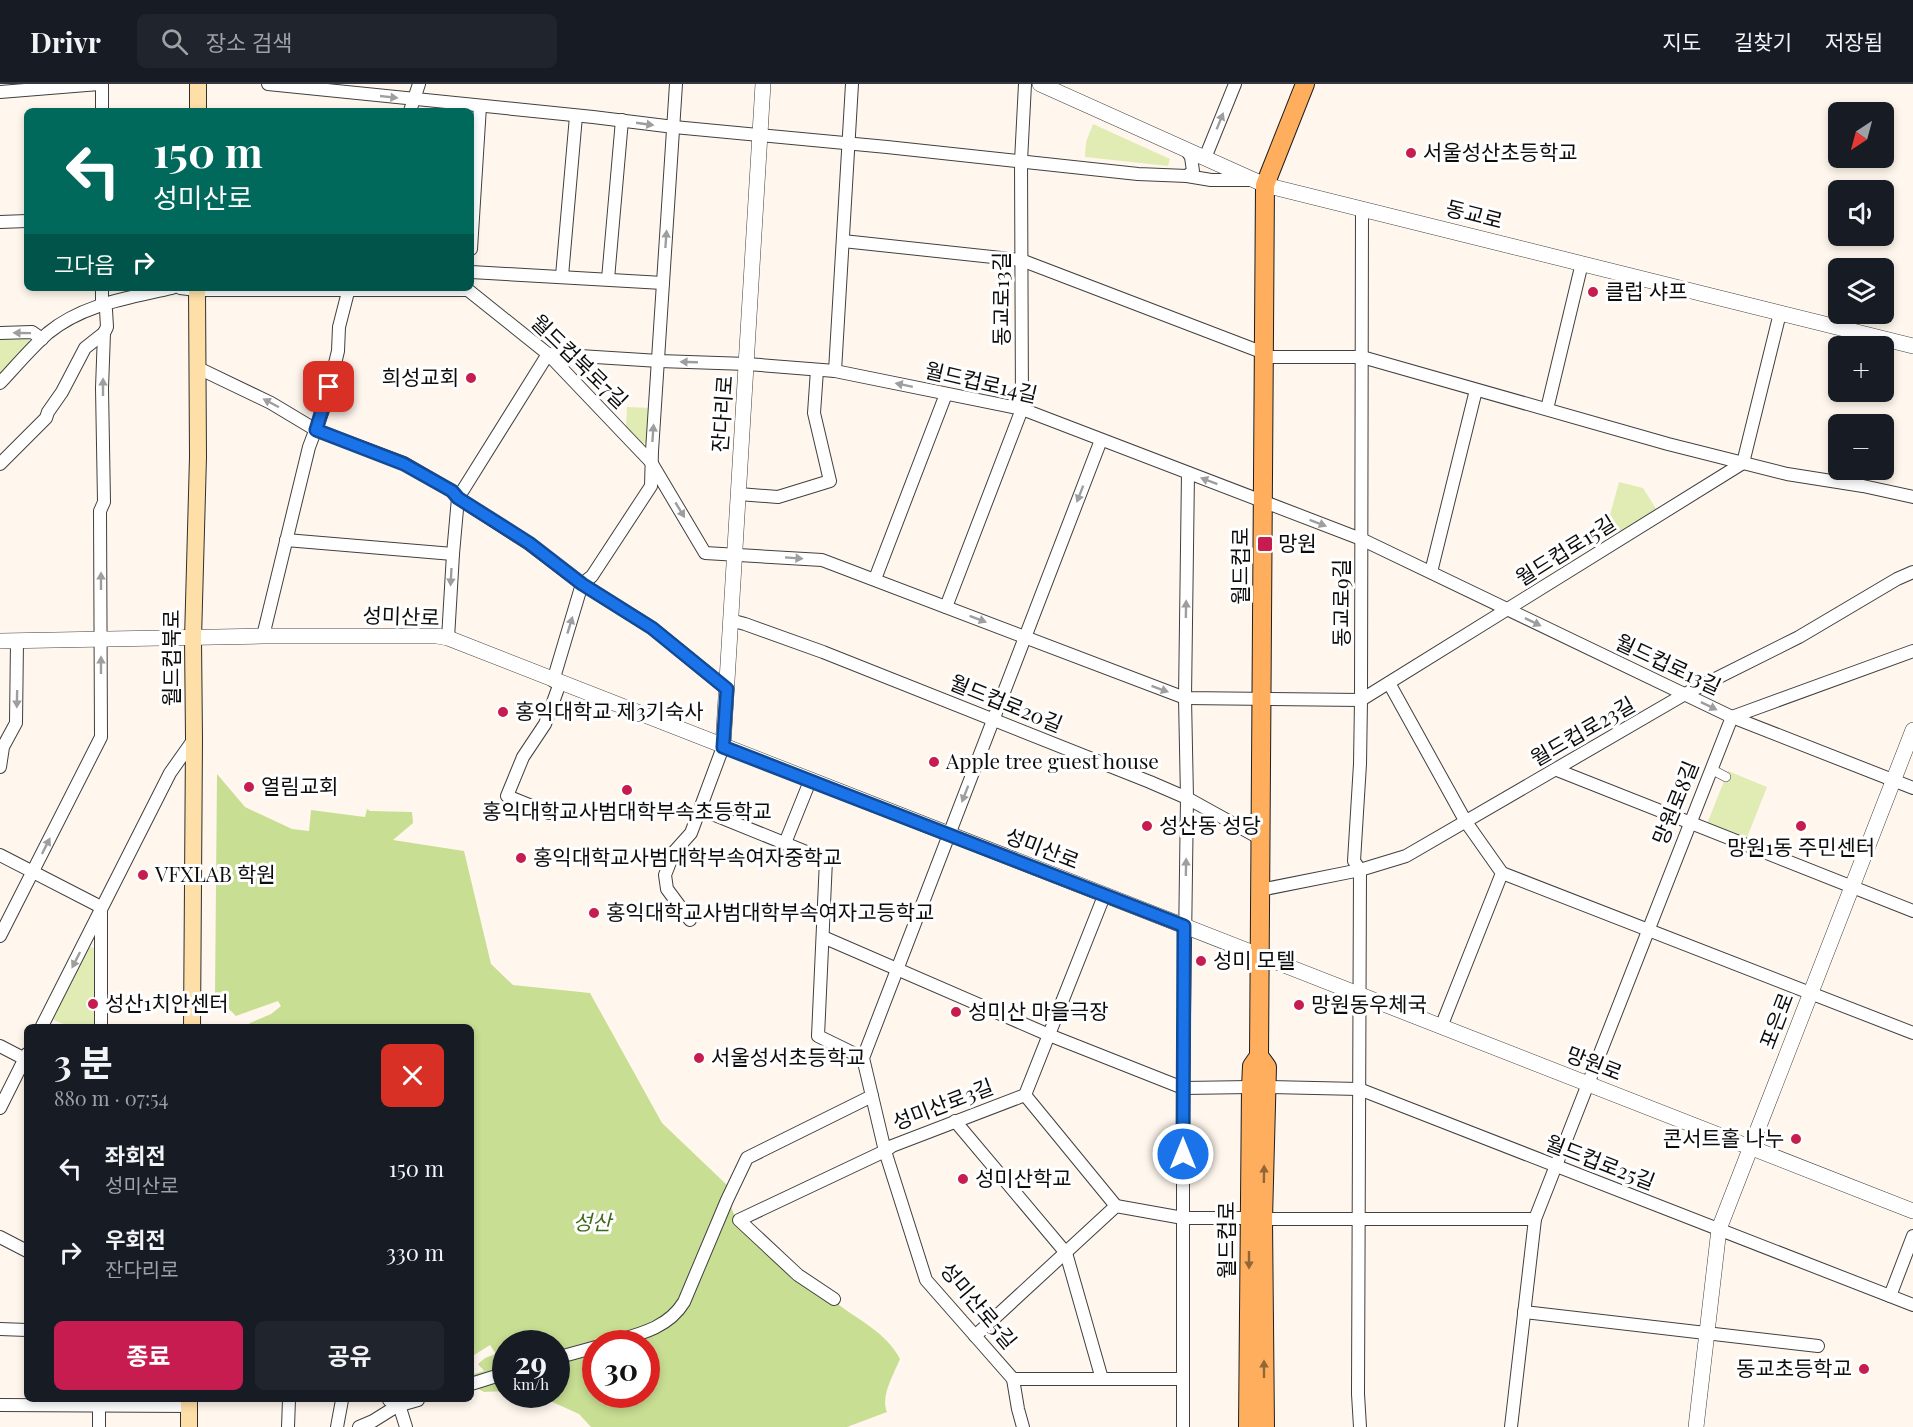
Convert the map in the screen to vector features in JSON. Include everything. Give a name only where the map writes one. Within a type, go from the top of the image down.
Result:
[{"type":"main road","points":[[198,84],[198,108]]},
{"type":"main road","name":"월드컵로","points":[[1248,1427],[1259,1087],[1267,1067],[1259,1056],[1264,355],[1258,182],[1305,84]]},
{"type":"main road","name":"월드컵북로","points":[[192,1024],[193,639],[198,457],[197,291]]},
{"type":"main road","name":"월드컵로","points":[[1256,1219],[1265,1427]]},
{"type":"main road","points":[[189,1403],[189,1427]]},
{"type":"street","points":[[2,89],[100,84],[102,108]]},
{"type":"street","points":[[268,84],[291,85],[412,106],[480,106],[1138,174],[1258,182]]},
{"type":"street","points":[[412,106],[419,84]]},
{"type":"street","points":[[549,813],[507,796],[523,757],[545,724],[582,584],[591,576],[651,486],[676,84]]},
{"type":"street","name":"잔다리로","points":[[723,747],[763,84]]},
{"type":"street","points":[[835,371],[852,84]]},
{"type":"street","name":"동교로13길","points":[[946,607],[1022,409],[1021,161],[1025,84]]},
{"type":"street","name":"동교로","points":[[1040,84],[1258,182],[1913,346]]},
{"type":"street","points":[[1205,158],[1235,84]]},
{"type":"street","points":[[474,201],[480,106]]},
{"type":"street","points":[[562,276],[576,116]]},
{"type":"street","points":[[608,279],[622,120]]},
{"type":"street","points":[[1187,151],[1193,164],[1193,171],[1187,176]]},
{"type":"street","name":"동교로9길","points":[[1360,1427],[1358,1219],[1360,870],[1354,861],[1361,700],[1362,209]]},
{"type":"street","points":[[0,222],[24,222]]},
{"type":"street","points":[[843,241],[1021,260],[1264,355],[1362,357],[1743,463],[1787,474],[1913,496]]},
{"type":"street","points":[[1547,409],[1582,263]]},
{"type":"street","points":[[474,272],[663,283]]},
{"type":"street","points":[[0,936],[101,737],[100,512],[104,502],[102,388],[104,333],[107,327],[102,291]]},
{"type":"street","points":[[0,383],[48,333],[74,317],[102,304],[159,291]]},
{"type":"street","points":[[263,636],[309,447],[325,405],[338,351],[339,327],[348,291]]},
{"type":"street","name":"월드컵북로7길","points":[[470,291],[548,354],[651,462],[705,553],[735,555]]},
{"type":"street","points":[[1743,463],[1780,313]]},
{"type":"street","points":[[0,333],[32,332],[42,339]]},
{"type":"street","points":[[0,464],[46,418],[84,348],[104,333]]},
{"type":"street","points":[[448,639],[458,498],[548,354]]},
{"type":"street","name":"월드컵로14길","points":[[548,354],[835,371],[1022,409],[1264,502]]},
{"type":"street","points":[[196,368],[271,403],[316,430],[404,464],[452,491],[458,498],[529,543],[582,584],[652,628],[727,689]]},
{"type":"street","points":[[739,494],[778,497],[830,481],[814,413],[817,370]]},
{"type":"street","points":[[1431,572],[1476,390]]},
{"type":"street","points":[[875,579],[946,394]]},
{"type":"street","points":[[700,809],[826,860],[818,1036],[863,1058],[1101,440]]},
{"type":"street","name":"월드컵로15길","points":[[1361,700],[1743,463]]},
{"type":"street","points":[[1183,1427],[1184,926],[1187,798],[1185,698],[1188,473]]},
{"type":"street","name":"월드컵로13길","points":[[1264,502],[1361,539],[1732,717],[1913,788]]},
{"type":"street","points":[[286,540],[453,554]]},
{"type":"street","points":[[735,555],[822,560],[1185,698],[1361,700]]},
{"type":"street","name":"월드컵로23길","points":[[1260,891],[1360,870],[1406,856],[1685,694],[1799,638],[1897,579],[1913,572]]},
{"type":"street","name":"월드컵로20길","points":[[730,620],[823,652],[1187,798],[1261,839]]},
{"type":"street","name":"성미산로","points":[[0,641],[263,636],[437,636],[1260,956]]},
{"type":"street","points":[[0,767],[3,747],[16,723],[17,641]]},
{"type":"street","points":[[1732,717],[1913,651]]},
{"type":"street","points":[[1389,682],[1466,822],[1502,873],[1913,1033]]},
{"type":"street","name":"망원로8길","points":[[1511,1427],[1535,1219],[1732,717]]},
{"type":"street","name":"포은로","points":[[1696,1427],[1719,1229],[1913,730]]},
{"type":"street","points":[[43,1024],[170,773],[194,739]]},
{"type":"street","points":[[690,920],[667,889],[665,875],[674,852],[691,833],[723,747]]},
{"type":"street","points":[[1711,769],[1726,777]]},
{"type":"street","points":[[1557,770],[1913,911]]},
{"type":"street","points":[[785,843],[810,781]]},
{"type":"street","points":[[0,855],[101,907]]},
{"type":"street","points":[[1441,1027],[1502,873]]},
{"type":"street","name":"성미산로3길","points":[[834,1299],[798,1275],[739,1220],[892,1146],[1025,1095],[1104,896]]},
{"type":"street","points":[[101,907],[101,1024]]},
{"type":"street","points":[[823,937],[1049,1035],[1183,1088]]},
{"type":"street","name":"망원로","points":[[1260,956],[1913,1212]]},
{"type":"street","points":[[0,1046],[24,1057]]},
{"type":"street","name":"성미산로5길","points":[[863,1058],[885,1151],[926,1280],[1013,1379],[1182,1379]]},
{"type":"street","points":[[0,1108],[24,1062]]},
{"type":"street","name":"월드컵로25길","points":[[1183,1088],[1359,1089],[1913,1305]]},
{"type":"street","points":[[1025,1095],[1116,1206],[1183,1218],[1256,1219]]},
{"type":"street","points":[[650,1330],[662,1325],[678,1312],[684,1302],[747,1158],[872,1096]]},
{"type":"street","points":[[955,1121],[1066,1253],[1102,1379]]},
{"type":"street","points":[[975,1336],[1116,1206]]},
{"type":"street","name":"월드컵로","points":[[1256,1219],[1535,1219]]},
{"type":"street","points":[[1890,1296],[1913,1236]]},
{"type":"street","points":[[0,1238],[24,1250]]},
{"type":"street","points":[[1524,1312],[1818,1346]]},
{"type":"street","points":[[0,1329],[24,1330]]},
{"type":"street","points":[[474,1383],[492,1377]]},
{"type":"street","points":[[1013,1379],[1023,1427]]},
{"type":"street","points":[[99,1402],[99,1427]]},
{"type":"street","points":[[0,1405],[99,1402],[189,1403]]},
{"type":"street","points":[[288,1402],[288,1427]]},
{"type":"street","points":[[337,1427],[342,1402]]},
{"type":"street","points":[[359,1427],[373,1421],[393,1403],[401,1411],[406,1427]]},
{"type":"green space","points":[[1093,124],[1170,159],[1168,166],[1085,157],[1086,142]]},
{"type":"green space","points":[[0,338],[28,338],[31,345],[0,377]]},
{"type":"green space","points":[[627,407],[651,408],[649,441],[641,445],[626,428]]},
{"type":"green space","points":[[1619,482],[1643,488],[1658,512],[1610,541],[1604,537]]},
{"type":"green space","points":[[1728,771],[1767,787],[1746,840],[1707,824]]},
{"type":"green space","name":"성산","points":[[217,774],[245,807],[292,829],[309,831],[311,810],[365,817],[367,809],[412,812],[413,823],[393,840],[464,851],[491,964],[513,985],[590,993],[662,1123],[728,1186],[730,1204],[735,1217],[835,1302],[871,1327],[894,1350],[900,1359],[886,1392],[887,1412],[847,1427],[591,1427],[579,1414],[566,1408],[570,1408],[570,1330],[492,1330],[492,1348],[490,1345],[474,1355],[474,1024],[250,1024],[271,1014],[281,1006],[278,1001],[236,1016],[215,995]]},
{"type":"green space","points":[[88,947],[95,948],[95,1024],[63,1024],[52,1019]]},
{"type":"green space","name":"성산","points":[[492,1355],[492,1392],[484,1392],[474,1387],[474,1374],[484,1371],[478,1364]]},
{"type":"place","name":"서울성산초등학교","points":[[1411,153]]},
{"type":"place","name":"클럽 샤프","points":[[1593,292]]},
{"type":"place","name":"희성교회","points":[[471,378]]},
{"type":"place","name":"망원","points":[[1265,544]]},
{"type":"place","name":"홍익대학교 제3기숙사","points":[[503,712]]},
{"type":"place","name":"Apple tree guest house","points":[[934,762]]},
{"type":"place","name":"열림교회","points":[[249,787]]},
{"type":"place","name":"홍익대학교사범대학부속초등학교","points":[[627,790]]},
{"type":"place","name":"성산동 성당","points":[[1147,826]]},
{"type":"place","name":"망원1동 주민센터","points":[[1801,826]]},
{"type":"place","name":"홍익대학교사범대학부속여자중학교","points":[[521,858]]},
{"type":"place","name":"VFXLAB 학원","points":[[143,875]]},
{"type":"place","name":"홍익대학교사범대학부속여자고등학교","points":[[594,913]]},
{"type":"place","name":"성미 모텔","points":[[1201,961]]},
{"type":"place","name":"성산1치안센터","points":[[93,1004]]},
{"type":"place","name":"망원동우체국","points":[[1299,1005]]},
{"type":"place","name":"성미산 마을극장","points":[[956,1012]]},
{"type":"place","name":"서울성서초등학교","points":[[699,1058]]},
{"type":"place","name":"콘서트홀 나누","points":[[1796,1139]]},
{"type":"place","name":"성미산학교","points":[[963,1179]]},
{"type":"place","name":"동교초등학교","points":[[1864,1369]]},
{"type":"route","points":[[329,387],[316,430],[404,464],[452,491],[458,498],[529,543],[582,584],[652,628],[727,689],[723,747],[1184,926],[1183,1154]]}]
